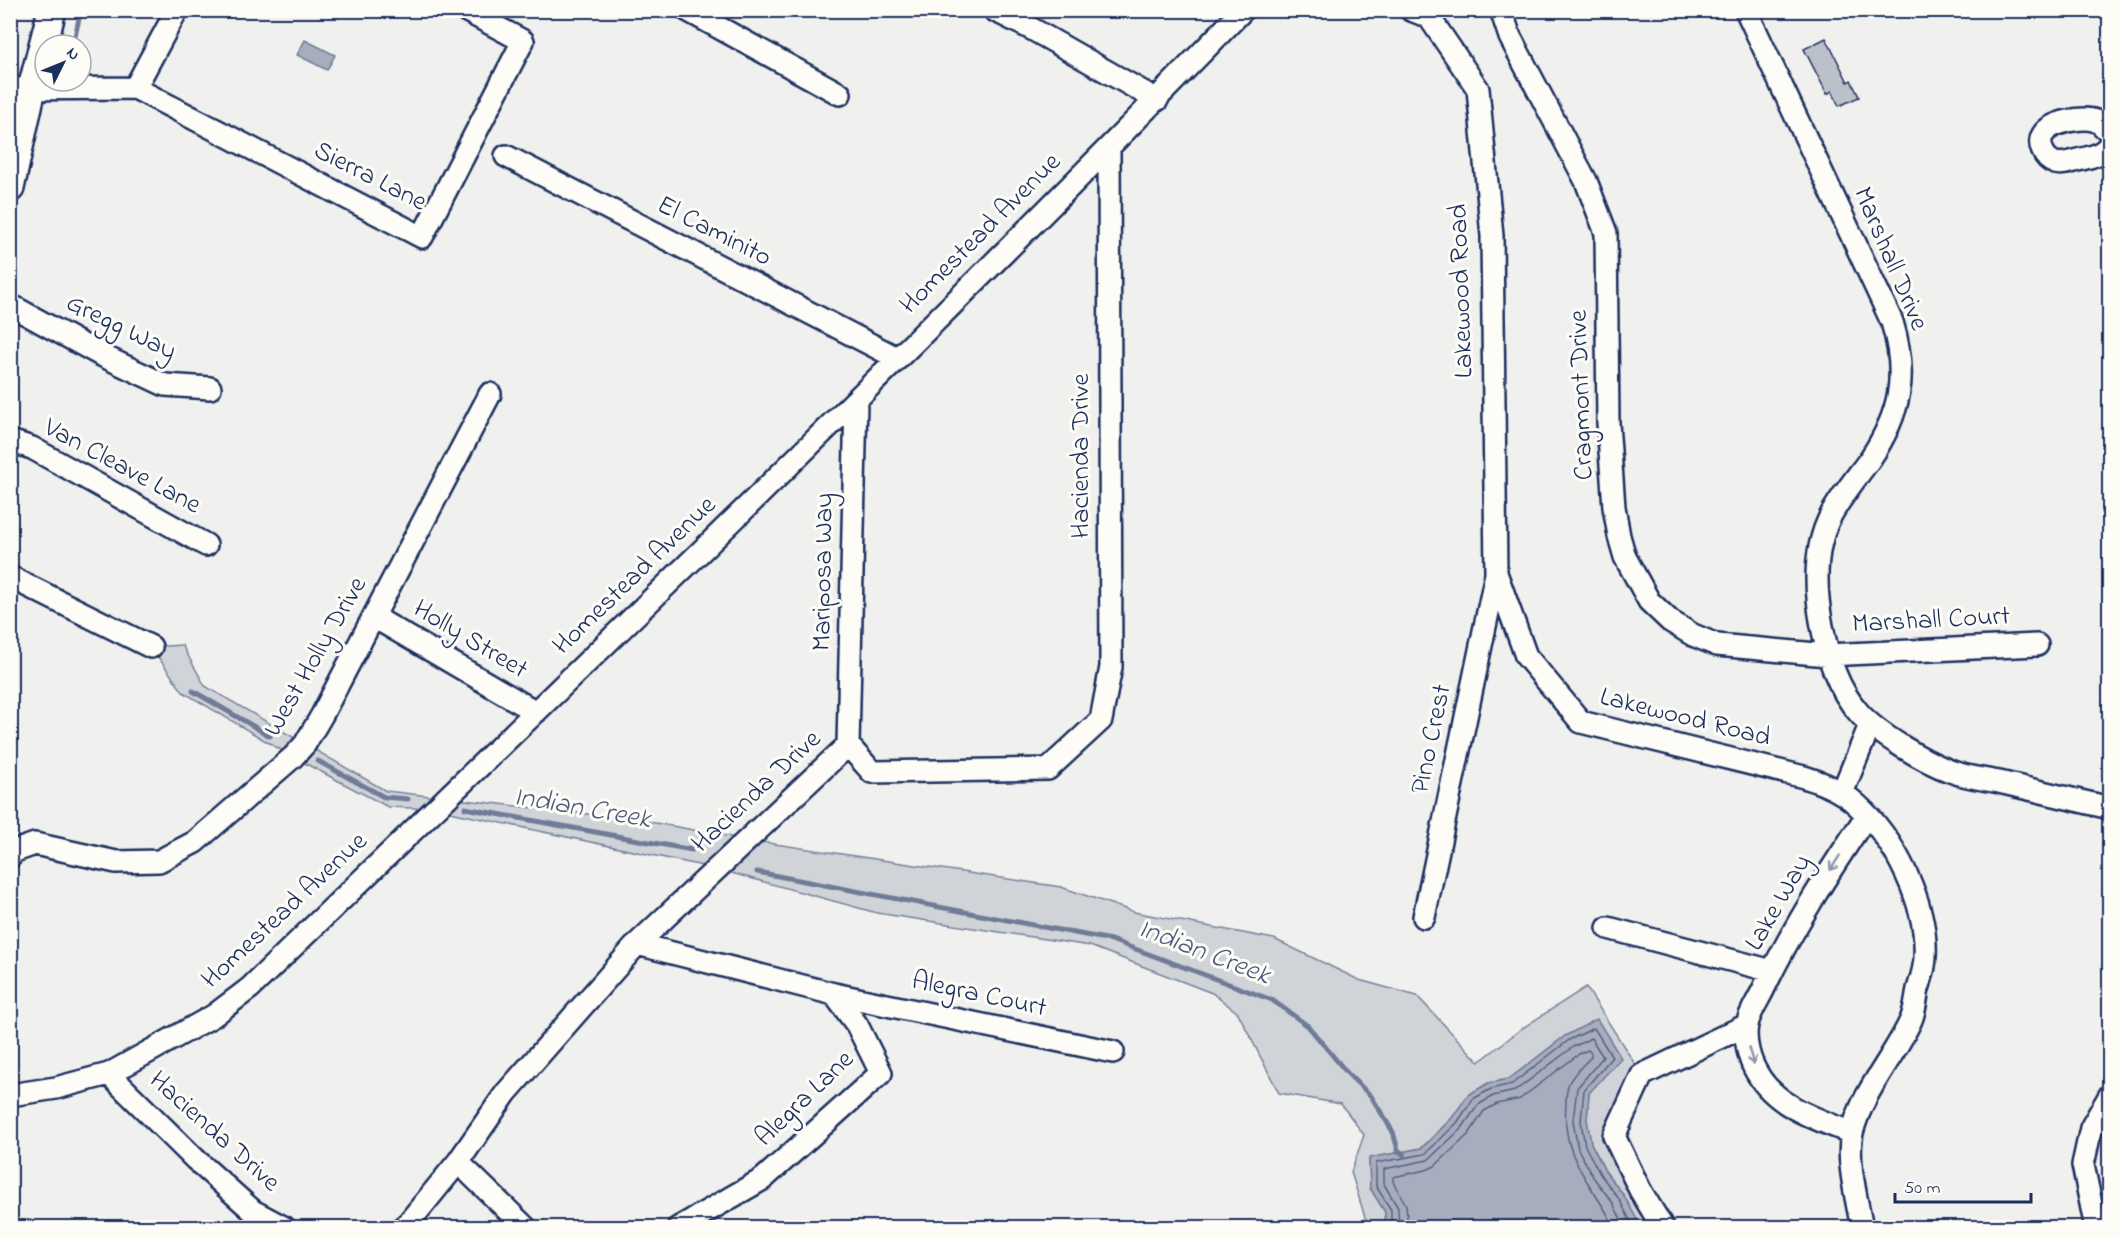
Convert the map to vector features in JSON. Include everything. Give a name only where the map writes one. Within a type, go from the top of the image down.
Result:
[{"type":"street","points":[[10,188],[21,88],[52,10]]},
{"type":"street","points":[[135,88],[177,10]]},
{"type":"street","name":"Sierra Lane","points":[[21,88],[135,88],[422,237],[523,41],[465,10]]},
{"type":"street","points":[[687,10],[840,94]]},
{"type":"street","points":[[994,10],[1157,100]]},
{"type":"street","name":"Homestead Avenue","points":[[10,1095],[56,1088],[109,1074],[213,1016],[250,988],[856,401],[1157,100],[1243,10]]},
{"type":"street","name":"Lakewood Road","points":[[1411,10],[1429,17],[1478,89],[1492,236],[1496,573],[1526,656],[1581,722],[1804,777],[1842,793],[1868,815],[1889,842],[1913,889],[1923,923],[1925,958],[1912,1018],[1864,1097],[1852,1133],[1854,1184],[1862,1227]]},
{"type":"street","name":"Cragmont Drive","points":[[1501,10],[1510,37],[1586,181],[1606,232],[1608,423],[1614,507],[1619,536],[1634,575],[1649,601],[1670,621],[1709,642],[1717,645],[1827,655]]},
{"type":"street","name":"Marshall Drive","points":[[1746,10],[1892,322],[1901,360],[1901,379],[1893,417],[1883,439],[1831,516],[1822,537],[1817,583],[1818,604],[1827,655],[1846,695],[1870,725],[1901,746],[1950,771],[2109,808]]},
{"type":"street","points":[[2109,133],[2096,121],[2075,119],[2049,128],[2040,138],[2045,155],[2061,163],[2097,155],[2109,144]]},
{"type":"street","name":"Hacienda Drive","points":[[402,1227],[409,1222],[458,1162],[506,1093],[637,944],[848,745],[872,772],[1048,769],[1101,720],[1110,667],[1108,147]]},
{"type":"street","name":"El Caminito","points":[[506,156],[897,358]]},
{"type":"street","name":"Gregg Way","points":[[10,305],[101,355],[165,385],[210,388]]},
{"type":"street","name":"West Holly Drive","points":[[10,857],[15,850],[35,844],[116,862],[159,861],[195,842],[305,744],[490,394]]},
{"type":"street","name":"Mariposa Way","points":[[848,745],[856,401]]},
{"type":"street","name":"Van Cleave Lane","points":[[10,441],[32,448],[206,544]]},
{"type":"street","name":"Pino Crest","points":[[1424,918],[1496,573]]},
{"type":"street","points":[[10,577],[151,647]]},
{"type":"street","name":"Holly Street","points":[[374,617],[536,712]]},
{"type":"street","name":"Marshall Court","points":[[1827,655],[2037,645]]},
{"type":"street","points":[[1842,793],[1870,725]]},
{"type":"street","name":"Lake Way","points":[[1852,1133],[1805,1114],[1768,1088],[1757,1074],[1750,1059],[1747,1024],[1772,971],[1832,868],[1868,815]]},
{"type":"street","points":[[1608,928],[1772,971]]},
{"type":"street","points":[[637,944],[834,994]]},
{"type":"street","name":"Alegra Court","points":[[834,994],[1113,1052]]},
{"type":"street","name":"Alegra Lane","points":[[678,1227],[763,1179],[881,1073],[857,1025],[834,994]]},
{"type":"street","points":[[1663,1227],[1640,1190],[1614,1136],[1642,1075],[1747,1024]]},
{"type":"street","name":"Hacienda Drive","points":[[109,1074],[195,1159],[253,1211],[285,1227]]},
{"type":"street","points":[[2096,1227],[2083,1165],[2091,1128],[2109,1095]]},
{"type":"street","points":[[458,1162],[526,1227]]},
{"type":"shaded area","points":[[182,645],[205,686],[386,791],[639,820],[748,840],[1061,887],[1134,912],[1274,939],[1359,980],[1417,996],[1479,1062],[1521,1029],[1586,987],[1642,1075],[1614,1136],[1663,1227],[1641,1227],[1624,1196],[1605,1171],[1591,1143],[1587,1120],[1589,1093],[1620,1058],[1565,1036],[1509,1079],[1488,1083],[1468,1095],[1452,1118],[1421,1148],[1369,1158],[1370,1188],[1385,1212],[1385,1227],[1368,1227],[1351,1172],[1364,1135],[1341,1104],[1279,1093],[1238,1013],[1212,993],[1090,946],[877,913],[717,869],[436,809],[388,807],[293,757],[183,692],[151,647]]},
{"type":"water","points":[[305,40],[335,55],[327,70],[297,55]]},
{"type":"water","points":[[1597,1019],[1621,1058],[1589,1093],[1587,1120],[1591,1143],[1605,1171],[1624,1196],[1641,1227],[1385,1227],[1385,1212],[1370,1188],[1369,1158],[1422,1148],[1452,1118],[1468,1095],[1489,1083],[1509,1079],[1565,1036]]},
{"type":"building","points":[[1826,38],[1848,82],[1851,80],[1859,97],[1839,106],[1832,91],[1827,94],[1804,49]]},
{"type":"waterway","name":"Indian Creek","points":[[76,33],[81,10]]},
{"type":"waterway","name":"Indian Creek","points":[[10,227],[18,193]]},
{"type":"waterway","name":"Indian Creek","points":[[193,691],[270,736]]},
{"type":"waterway","name":"Indian Creek","points":[[318,761],[384,797],[408,799]]},
{"type":"waterway","name":"Indian Creek","points":[[465,808],[692,850]]},
{"type":"waterway","name":"Indian Creek","points":[[757,872],[1111,940],[1272,1000],[1308,1026],[1348,1074],[1371,1096],[1393,1132],[1398,1150],[1404,1155]]}]
